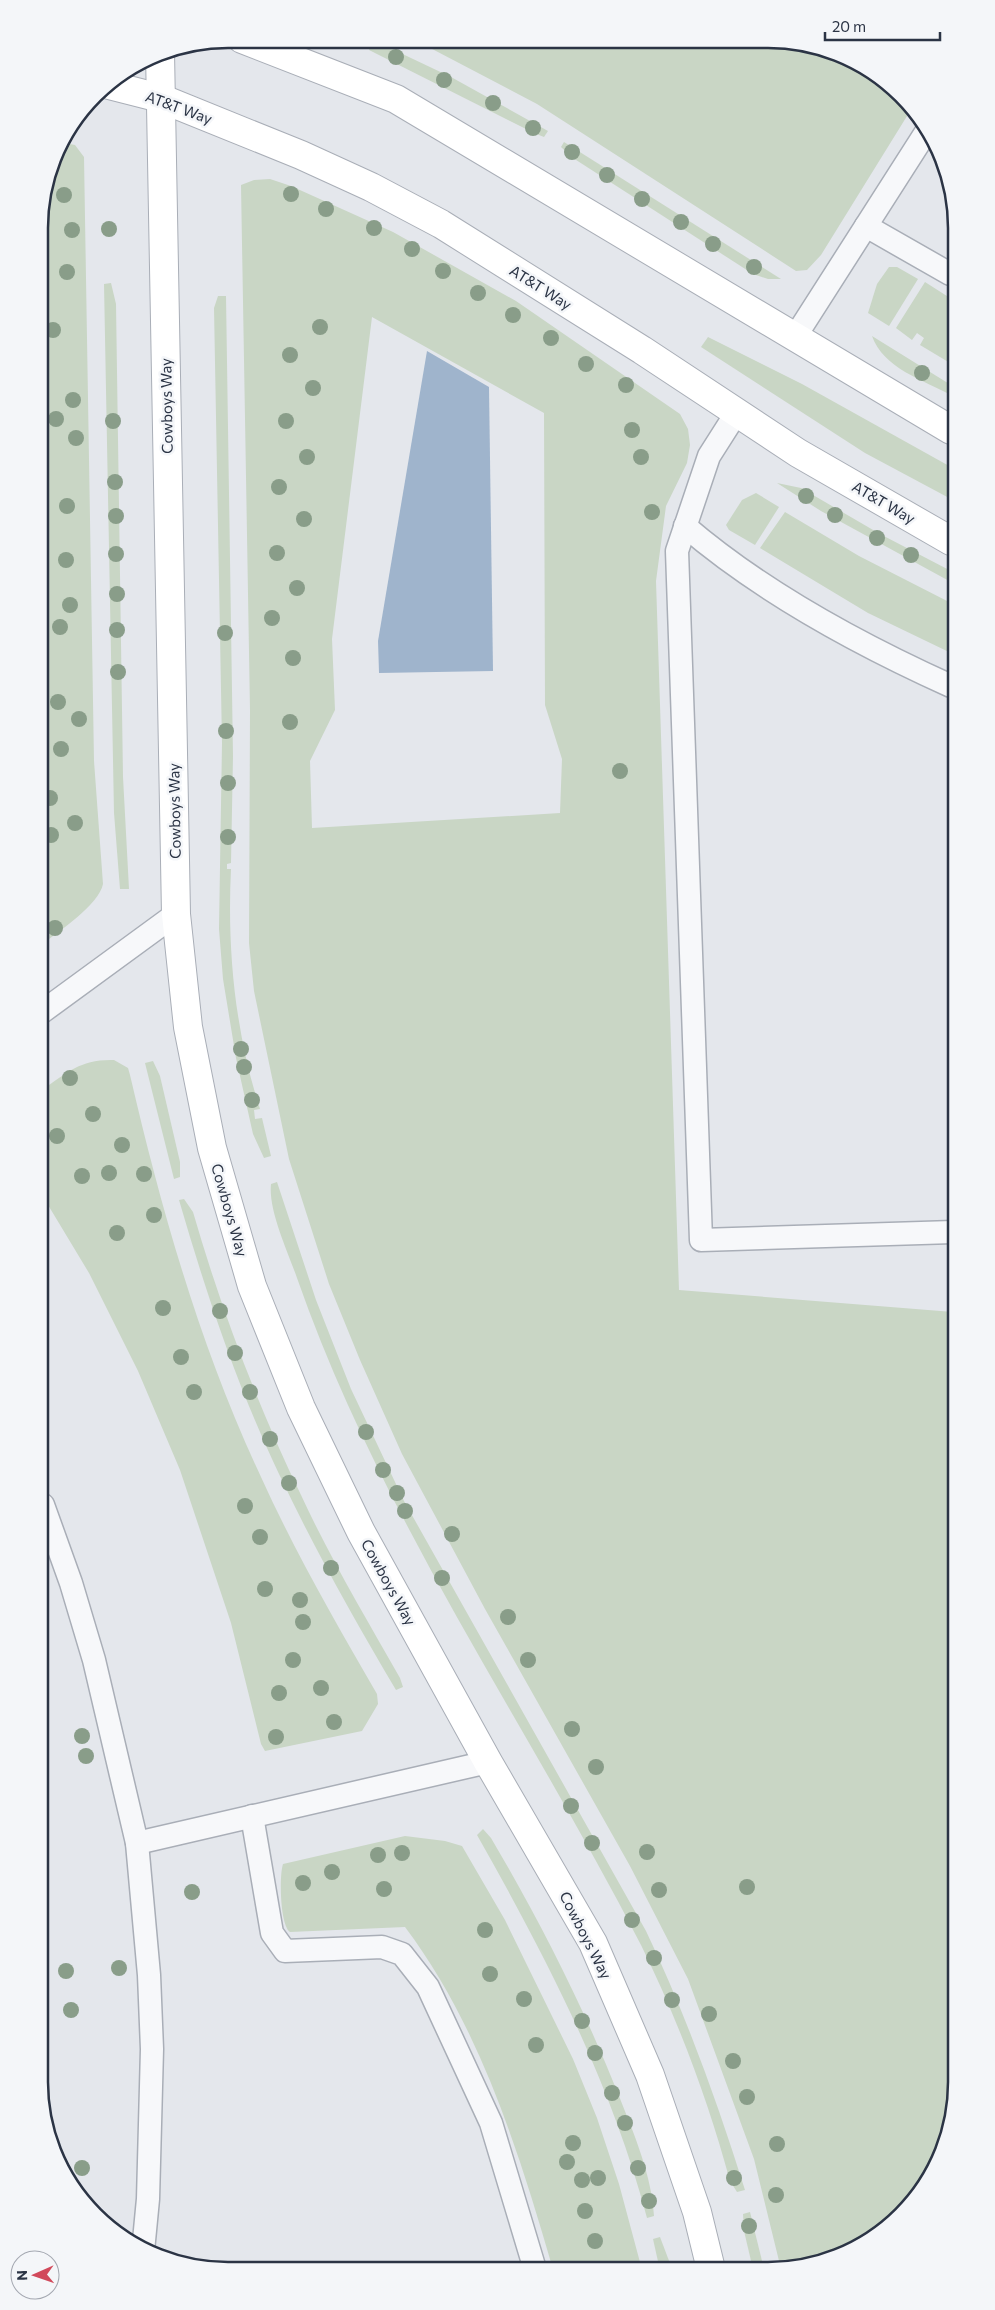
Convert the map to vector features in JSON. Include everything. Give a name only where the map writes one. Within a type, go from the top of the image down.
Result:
[{"type":"street","points":[[265,48],[396,99],[948,428]]},
{"type":"street","name":"Cowboys Way","points":[[160,61],[176,914],[188,1027],[212,1148],[252,1286],[301,1408],[361,1532],[488,1762],[593,1943],[650,2075],[697,2212],[709,2262]]},
{"type":"street","name":"AT&T Way","points":[[116,87],[160,98],[301,155],[371,187],[440,224],[798,453],[948,539]]},
{"type":"lane","points":[[795,337],[923,137]]},
{"type":"lane","points":[[866,226],[948,273]]},
{"type":"lane","points":[[736,412],[709,456],[677,551],[701,1240],[948,1232]]},
{"type":"lane","points":[[685,526],[715,551],[781,595],[850,636],[948,684]]},
{"type":"lane","points":[[48,1008],[176,914]]},
{"type":"lane","points":[[48,1519],[71,1583],[94,1660],[137,1843],[149,1975],[152,2049],[148,2190],[144,2242]]},
{"type":"lane","points":[[137,1843],[488,1762]]},
{"type":"lane","points":[[252,1816],[272,1933],[285,1951],[382,1947],[402,1954],[428,1987],[491,2122],[533,2262]]},
{"type":"green space","points":[[370,48],[390,48],[451,77],[548,131],[544,137],[534,133],[369,50]]},
{"type":"green space","points":[[430,48],[791,49],[825,57],[858,72],[886,92],[908,115],[821,255],[807,270],[796,271],[537,104]]},
{"type":"green space","points":[[564,142],[781,279],[768,279],[753,274],[573,158],[561,147]]},
{"type":"green space","points":[[68,144],[75,145],[84,157],[94,761],[103,884],[94,901],[67,926],[48,940],[48,216],[51,192],[57,170]]},
{"type":"green space","points":[[270,179],[291,186],[393,232],[516,301],[680,414],[688,429],[690,445],[687,463],[666,506],[656,581],[679,1290],[948,1312],[948,2082],[946,2106],[934,2151],[917,2183],[903,2201],[868,2232],[847,2244],[825,2253],[803,2259],[779,2262],[754,2159],[688,1979],[630,1866],[485,1609],[402,1454],[360,1360],[329,1284],[289,1159],[254,991],[249,943],[250,710],[241,185],[254,180]],"holes":[[[372,317],[544,413],[545,705],[562,759],[560,813],[312,828],[310,761],[335,710],[332,639]]]},
{"type":"green space","points":[[889,267],[897,267],[918,279],[889,326],[868,313],[877,284]]},
{"type":"green space","points":[[925,282],[948,297],[948,362],[920,345],[924,338],[917,333],[912,340],[896,328]]},
{"type":"green space","points":[[111,283],[116,304],[123,777],[129,889],[120,889],[114,813],[104,284]]},
{"type":"green space","points":[[218,296],[226,296],[233,756],[231,863],[227,864],[227,869],[231,869],[230,929],[235,990],[244,1050],[260,1109],[254,1110],[255,1119],[262,1118],[271,1156],[264,1158],[253,1134],[236,1058],[223,979],[219,929],[222,743],[214,308]]},
{"type":"green space","points":[[872,336],[948,383],[948,394],[894,365],[877,347]]},
{"type":"green space","points":[[708,337],[802,384],[948,465],[948,497],[865,453],[701,347]]},
{"type":"green space","points":[[777,483],[801,488],[880,534],[948,569],[948,580],[821,511]]},
{"type":"green space","points":[[756,493],[779,507],[755,545],[729,530],[726,525],[742,500]]},
{"type":"green space","points":[[785,512],[859,556],[948,601],[948,652],[868,613],[760,548]]},
{"type":"green space","points":[[102,1060],[114,1060],[128,1068],[156,1178],[185,1280],[239,1429],[302,1560],[377,1694],[378,1704],[362,1731],[265,1751],[261,1744],[231,1623],[180,1470],[138,1371],[89,1273],[48,1205],[48,1086],[75,1068]]},
{"type":"green space","points":[[153,1061],[160,1076],[180,1162],[180,1177],[174,1179],[145,1063]]},
{"type":"green space","points":[[277,1182],[316,1300],[351,1389],[404,1501],[646,1931],[700,2059],[745,2190],[737,2192],[730,2181],[712,2120],[680,2031],[641,1945],[597,1862],[412,1535],[370,1451],[331,1366],[280,1231],[271,1194],[271,1184]]},
{"type":"green space","points":[[184,1199],[193,1212],[241,1356],[285,1461],[324,1542],[400,1678],[403,1687],[396,1690],[350,1610],[306,1529],[264,1441],[249,1407],[211,1304],[179,1200]]},
{"type":"green space","points":[[483,1829],[491,1838],[527,1901],[591,2029],[631,2125],[646,2170],[653,2201],[654,2216],[647,2218],[615,2118],[596,2069],[574,2021],[528,1927],[477,1835]]},
{"type":"green space","points":[[405,1836],[445,1841],[462,1846],[505,1920],[573,2059],[597,2118],[619,2184],[640,2262],[551,2262],[525,2177],[493,2089],[475,2046],[431,1965],[405,1927],[290,1932],[282,1911],[281,1879],[283,1864]]},
{"type":"green space","points":[[750,2212],[762,2262],[751,2262],[744,2231],[743,2214]]},
{"type":"green space","points":[[660,2237],[669,2262],[658,2262],[653,2239]]},
{"type":"water","points":[[427,351],[489,387],[493,671],[379,673],[378,641]]}]
